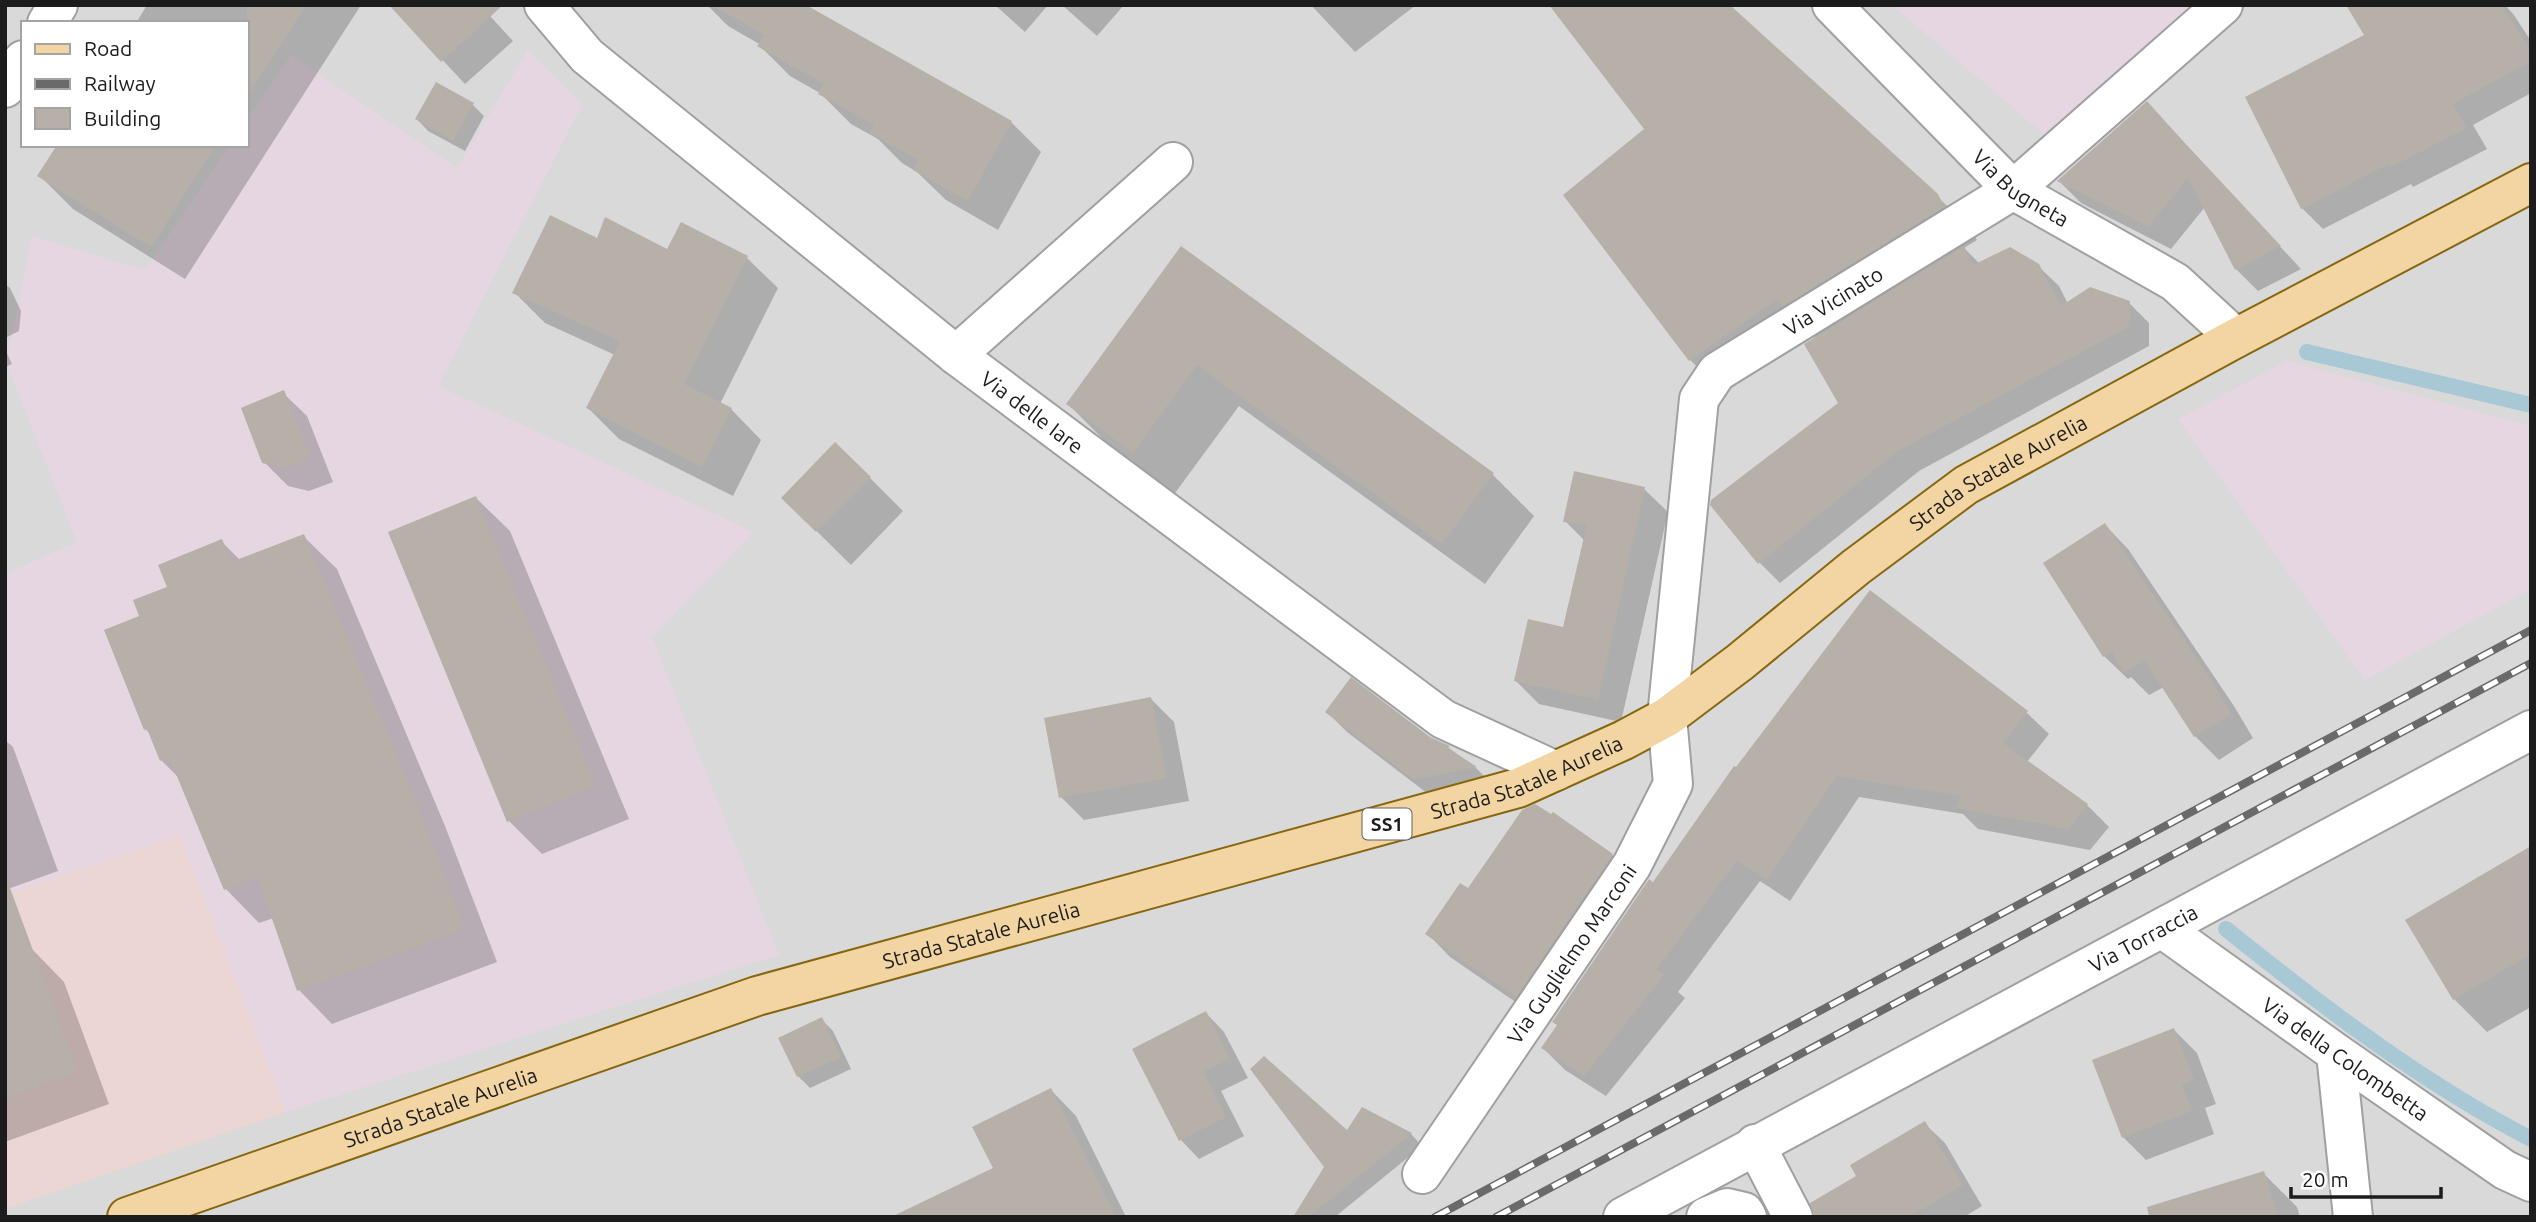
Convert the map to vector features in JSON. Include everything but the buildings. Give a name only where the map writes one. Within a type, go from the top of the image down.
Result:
[{"type":"main road","name":"Strada Statale Aurelia","points":[[127,1217],[757,996],[1518,788],[1624,740],[1667,717],[1740,662],[1856,567],[1966,485],[2235,338],[2531,183]]},
{"type":"street","points":[[48,21],[58,5]]},
{"type":"street","name":"Via delle Iare","points":[[544,5],[587,56],[956,355],[1443,719],[1556,771]]},
{"type":"street","name":"Via Bugneta","points":[[1832,5],[2013,190],[2175,282],[2235,338]]},
{"type":"street","name":"Via Vicinato","points":[[1667,717],[1699,399],[1717,372],[2013,190],[2223,5]]},
{"type":"street","points":[[5,88],[21,64]]},
{"type":"street","points":[[956,355],[1173,162]]},
{"type":"street","name":"Via Guglielmo Marconi","points":[[1422,1174],[1632,865],[1673,784],[1667,717]]},
{"type":"street","name":"Via Torraccia","points":[[1755,1144],[2524,741]]},
{"type":"street","name":"Via della Colombetta","points":[[2163,929],[2505,1170],[2531,1182]]},
{"type":"street","points":[[2336,1053],[2353,1217]]},
{"type":"street","points":[[1623,1217],[1755,1144],[1793,1217]]},
{"type":"street","points":[[1706,1217],[1727,1208],[1744,1212],[1747,1217]]},
{"type":"shaded area","points":[[5,5],[2531,5],[2531,1217],[5,1217]]},
{"type":"shaded area","points":[[1892,5],[2202,5],[2051,140]]},
{"type":"shaded area","points":[[528,50],[582,105],[438,386],[754,532],[652,637],[779,955],[286,1112],[180,835],[5,896],[5,574],[77,542],[6,362],[32,236],[145,270],[229,147],[248,147],[248,119],[291,55],[457,168]]},
{"type":"shaded area","points":[[2287,361],[2531,426],[2531,589],[2365,680],[2178,419]]},
{"type":"shaded area","points":[[180,835],[286,1112],[5,1209],[5,896]]},
{"type":"waterway","points":[[2307,352],[2531,405]]},
{"type":"waterway","points":[[2226,929],[2373,1042],[2450,1093],[2531,1139]]},
{"type":"railway","points":[[1435,1217],[2531,630]]},
{"type":"railway","points":[[1496,1217],[2531,663]]}]
